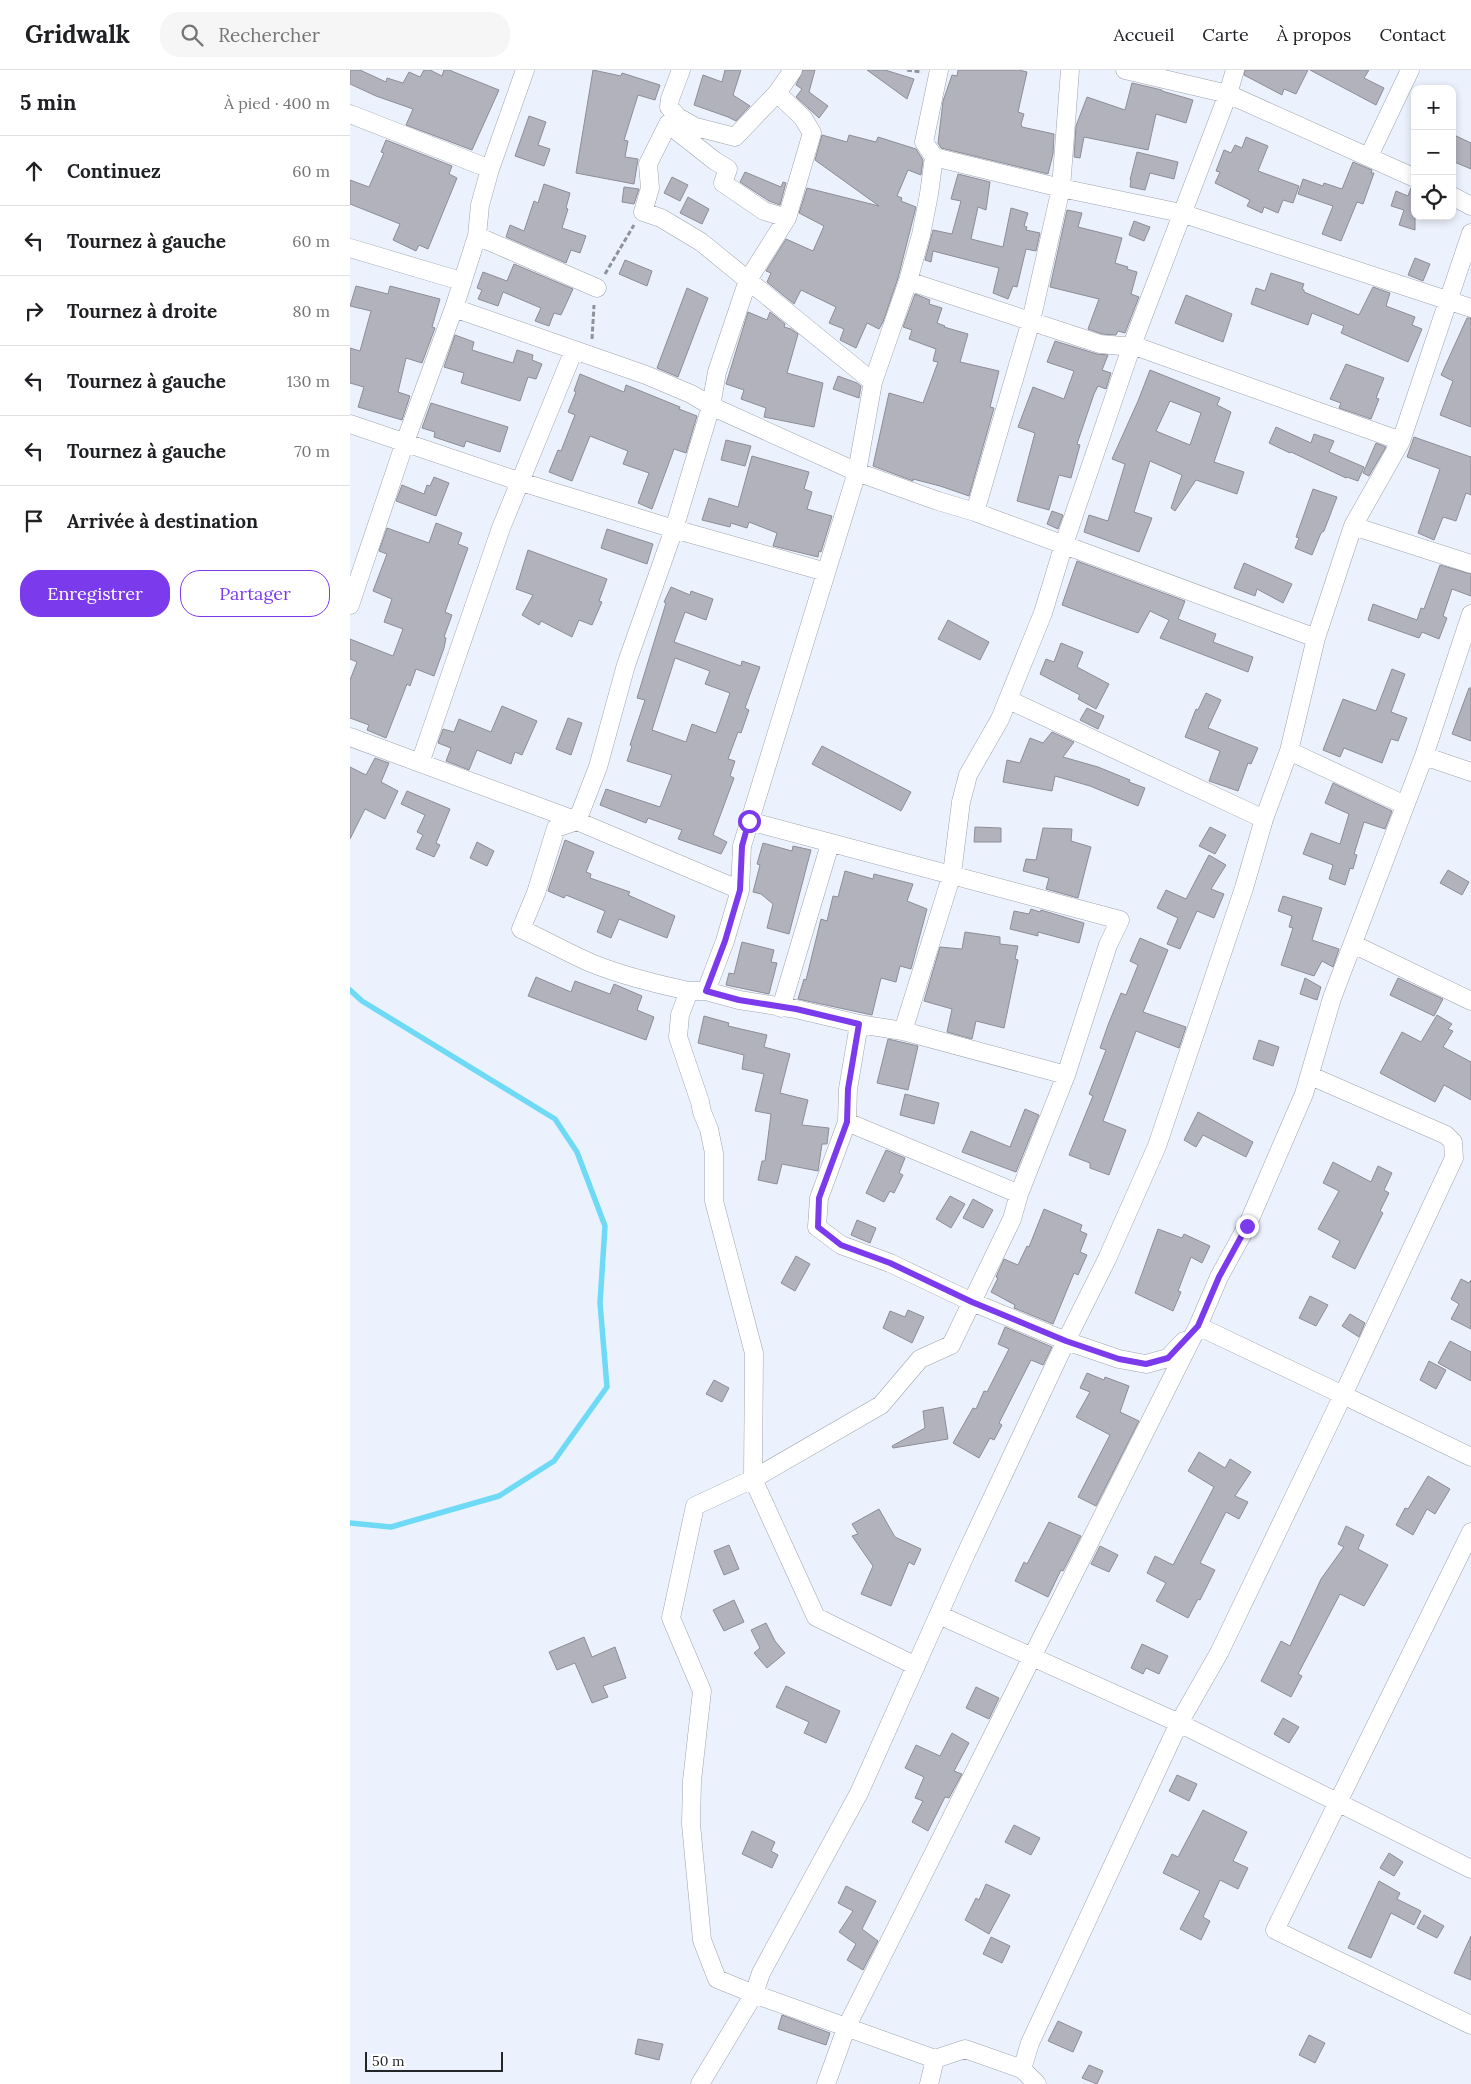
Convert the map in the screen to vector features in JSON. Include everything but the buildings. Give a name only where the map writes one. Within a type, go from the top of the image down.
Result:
[{"type":"street","points":[[350,604],[405,442],[454,308],[476,236],[480,205],[490,169],[526,70]]},
{"type":"street","points":[[681,70],[670,99],[669,107],[678,117],[696,127]]},
{"type":"street","points":[[668,124],[696,127],[735,137],[777,93],[793,70]]},
{"type":"street","points":[[938,70],[924,142],[934,157],[1181,214],[1471,308]]},
{"type":"street","points":[[975,512],[1031,321],[1062,188],[1070,70]]},
{"type":"street","points":[[1125,70],[1228,94],[1411,176]]},
{"type":"street","points":[[903,1031],[952,874],[961,802],[968,775],[1009,700],[1043,613],[1064,544],[1132,345],[1228,94],[1235,70]]},
{"type":"street","points":[[1369,156],[1410,70]]},
{"type":"street","points":[[577,821],[598,767],[626,665],[674,529],[711,406],[717,372],[748,280],[787,218],[812,133],[803,118],[777,93]]},
{"type":"street","points":[[350,114],[490,169]]},
{"type":"street","points":[[668,124],[728,169],[723,184],[764,211],[787,218]]},
{"type":"street","points":[[668,124],[648,164],[650,188],[643,212],[661,218],[701,242],[873,382]]},
{"type":"street","points":[[916,1666],[816,1617],[752,1479],[754,1353],[714,1200],[714,1153],[709,1129],[678,1037],[680,1015],[697,991],[725,941],[740,890],[742,846],[857,472],[873,382],[908,281],[921,235],[934,157]]},
{"type":"street","points":[[1456,198],[1471,206]]},
{"type":"street","points":[[700,2084],[754,1994],[761,1973],[859,1793],[938,1615],[1066,1341],[1107,1259],[1157,1146],[1244,888],[1264,819],[1289,751],[1316,638],[1353,526],[1401,441],[1471,233]]},
{"type":"street","points":[[476,236],[597,288]]},
{"type":"street","points":[[350,248],[462,281]]},
{"type":"street","points":[[908,281],[1100,344],[1132,345],[1401,441]]},
{"type":"street","points":[[454,308],[646,375],[857,472],[938,502],[975,512],[1064,544],[1316,638]]},
{"type":"street","points":[[420,763],[501,528],[574,350]]},
{"type":"street","points":[[350,424],[521,482],[674,529],[826,572]]},
{"type":"street","points":[[1353,526],[1471,564]]},
{"type":"street","points":[[826,2084],[847,2026],[1198,1326],[1219,1277],[1247,1226],[1311,1076],[1332,998],[1424,756],[1471,614]]},
{"type":"street","points":[[1009,700],[1264,819]]},
{"type":"street","points":[[350,737],[577,821],[740,890]]},
{"type":"street","points":[[1289,751],[1405,806]]},
{"type":"street","points":[[1424,756],[1471,772]]},
{"type":"street","points":[[577,821],[556,828],[536,893],[521,929],[571,954],[608,969],[649,982],[903,1031],[1066,1075]]},
{"type":"street","points":[[749,821],[1120,920],[1108,946],[1066,1075],[1019,1194],[1012,1219],[952,1345],[920,1359],[882,1405],[752,1479],[695,1506],[671,1618],[702,1691],[692,1781],[691,1824],[702,1940],[717,1978],[754,1994],[935,2059],[965,2049],[1022,2069],[1037,2084]]},
{"type":"street","points":[[781,1008],[830,844]]},
{"type":"street","points":[[1353,944],[1471,1001]]},
{"type":"street","points":[[859,1024],[848,1089],[847,1122],[819,1198],[818,1227],[841,1245],[890,1263],[972,1302],[1066,1341],[1119,1359],[1146,1364],[1168,1358],[1198,1326]]},
{"type":"street","points":[[1022,2069],[1030,2043],[1179,1723],[1219,1653],[1344,1395],[1454,1158],[1453,1142],[1446,1135],[1311,1076]]},
{"type":"street","points":[[847,1122],[1019,1194]]},
{"type":"street","points":[[1198,1326],[1471,1457]]},
{"type":"street","points":[[1471,1532],[1275,1930],[1471,2025]]},
{"type":"street","points":[[938,1615],[1179,1723],[1471,1869]]},
{"type":"street","points":[[929,2084],[935,2059]]},
{"type":"waterway","points":[[350,990],[362,1001],[555,1119],[577,1152],[605,1226],[600,1303],[607,1387],[554,1461],[499,1496],[391,1527],[350,1523]]},
{"type":"route","points":[[749,821],[742,846],[740,890],[725,941],[706,991],[739,1000],[796,1009],[859,1024],[848,1089],[847,1122],[819,1198],[818,1227],[841,1245],[890,1263],[972,1302],[1066,1341],[1119,1359],[1146,1364],[1168,1358],[1198,1326],[1219,1277],[1247,1226]]}]
